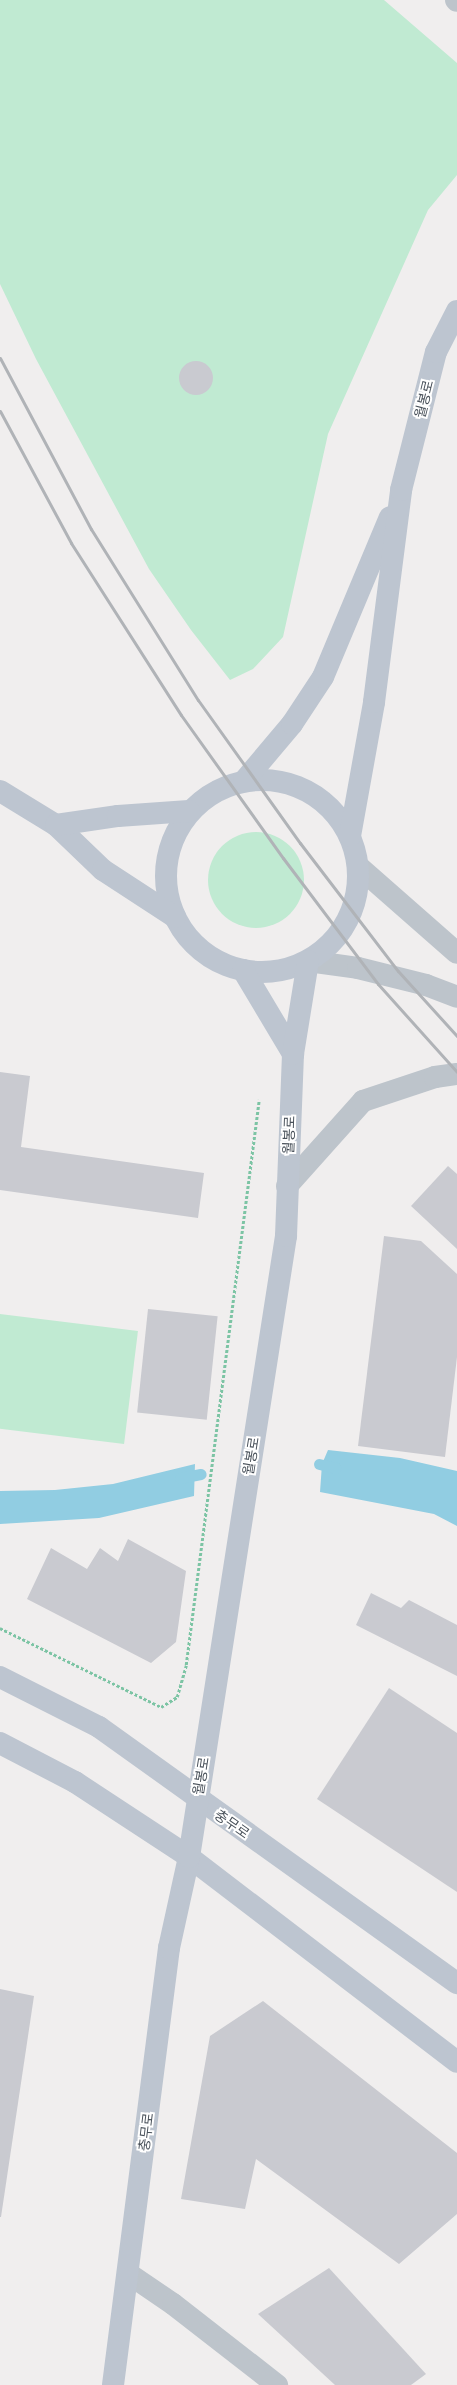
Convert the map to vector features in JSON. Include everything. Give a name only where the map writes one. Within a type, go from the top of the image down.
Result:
[{"type":"street","name":"월봉로","points":[[401,490],[436,352],[457,311]]},
{"type":"street","points":[[244,781],[292,724],[323,677],[401,490]]},
{"type":"street","points":[[350,836],[374,702],[401,490]]},
{"type":"street","points":[[276,780],[306,790],[332,809],[350,836],[359,867],[356,899],[344,929],[322,953],[308,961],[294,968],[262,974],[231,969],[203,954],[181,930],[175,917],[168,901],[165,869],[172,839],[189,811],[214,792],[244,781],[276,780]]},
{"type":"street","points":[[0,791],[56,825],[103,870],[175,917]]},
{"type":"street","points":[[56,825],[118,816],[189,811]]},
{"type":"street","points":[[359,867],[457,953]]},
{"type":"street","name":"월봉로","points":[[189,1857],[286,1236],[293,1054],[308,961]]},
{"type":"street","points":[[308,961],[358,968],[426,985],[457,997]]},
{"type":"street","points":[[243,970],[293,1054]]},
{"type":"street","points":[[287,1186],[363,1101],[436,1077],[457,1074]]},
{"type":"street","name":"충무로","points":[[0,1677],[99,1727],[197,1799],[457,1983]]},
{"type":"street","points":[[0,1743],[75,1782],[189,1857],[457,2062]]},
{"type":"street","name":"충무로","points":[[113,2385],[129,2274],[169,1948],[189,1857]]},
{"type":"street","points":[[129,2274],[173,2304],[277,2385]]},
{"type":"path","points":[[0,1628],[161,1707],[177,1697],[187,1657],[260,1094]]},
{"type":"green space","points":[[0,0],[384,0],[457,63],[457,175],[428,210],[328,434],[283,637],[253,669],[230,680],[191,630],[149,569],[36,359],[0,284]]},
{"type":"green space","points":[[256,832],[274,836],[283,840],[290,846],[296,853],[300,862],[304,880],[300,898],[296,907],[290,914],[283,920],[274,924],[256,928],[238,924],[229,920],[222,914],[216,907],[212,898],[208,880],[212,862],[216,853],[222,846],[229,840],[238,836]]},
{"type":"green space","points":[[0,1314],[138,1331],[124,1444],[0,1429]]},
{"type":"water","points":[[328,1450],[400,1458],[457,1471],[457,1526],[434,1514],[320,1492],[322,1464]]},
{"type":"water","points":[[195,1464],[194,1496],[99,1518],[0,1524],[0,1491],[55,1490],[113,1484]]},
{"type":"building","points":[[193,361],[199,361],[208,366],[212,372],[212,384],[208,390],[199,395],[193,395],[184,390],[179,381],[179,375],[184,366]]},
{"type":"building","points":[[0,1072],[30,1076],[21,1147],[204,1173],[198,1218],[0,1190]]},
{"type":"building","points":[[448,1166],[457,1174],[457,1249],[411,1206]]},
{"type":"building","points":[[384,1236],[421,1241],[457,1274],[457,1357],[445,1457],[358,1446]]},
{"type":"building","points":[[148,1309],[218,1316],[207,1420],[137,1412]]},
{"type":"building","points":[[128,1539],[186,1571],[176,1642],[151,1663],[27,1599],[51,1548],[87,1569],[100,1548],[118,1561]]},
{"type":"building","points":[[371,1593],[401,1608],[409,1600],[457,1625],[457,1676],[356,1625]]},
{"type":"building","points":[[389,1688],[457,1733],[457,1892],[317,1799]]},
{"type":"building","points":[[0,1989],[34,1996],[1,2217],[0,2217]]},
{"type":"building","points":[[263,2001],[457,2153],[457,2214],[399,2264],[256,2159],[245,2209],[181,2199],[210,2036]]},
{"type":"building","points":[[329,2268],[426,2374],[411,2385],[335,2385],[258,2314]]},
{"type":"waterway","points":[[319,1464],[336,1468]]},
{"type":"waterway","points":[[180,1478],[201,1474]]},
{"type":"railway","points":[[0,358],[91,529],[198,700],[300,843],[398,971],[457,1036]]},
{"type":"railway","points":[[0,411],[71,543],[181,715],[283,858],[378,984],[457,1072]]}]
